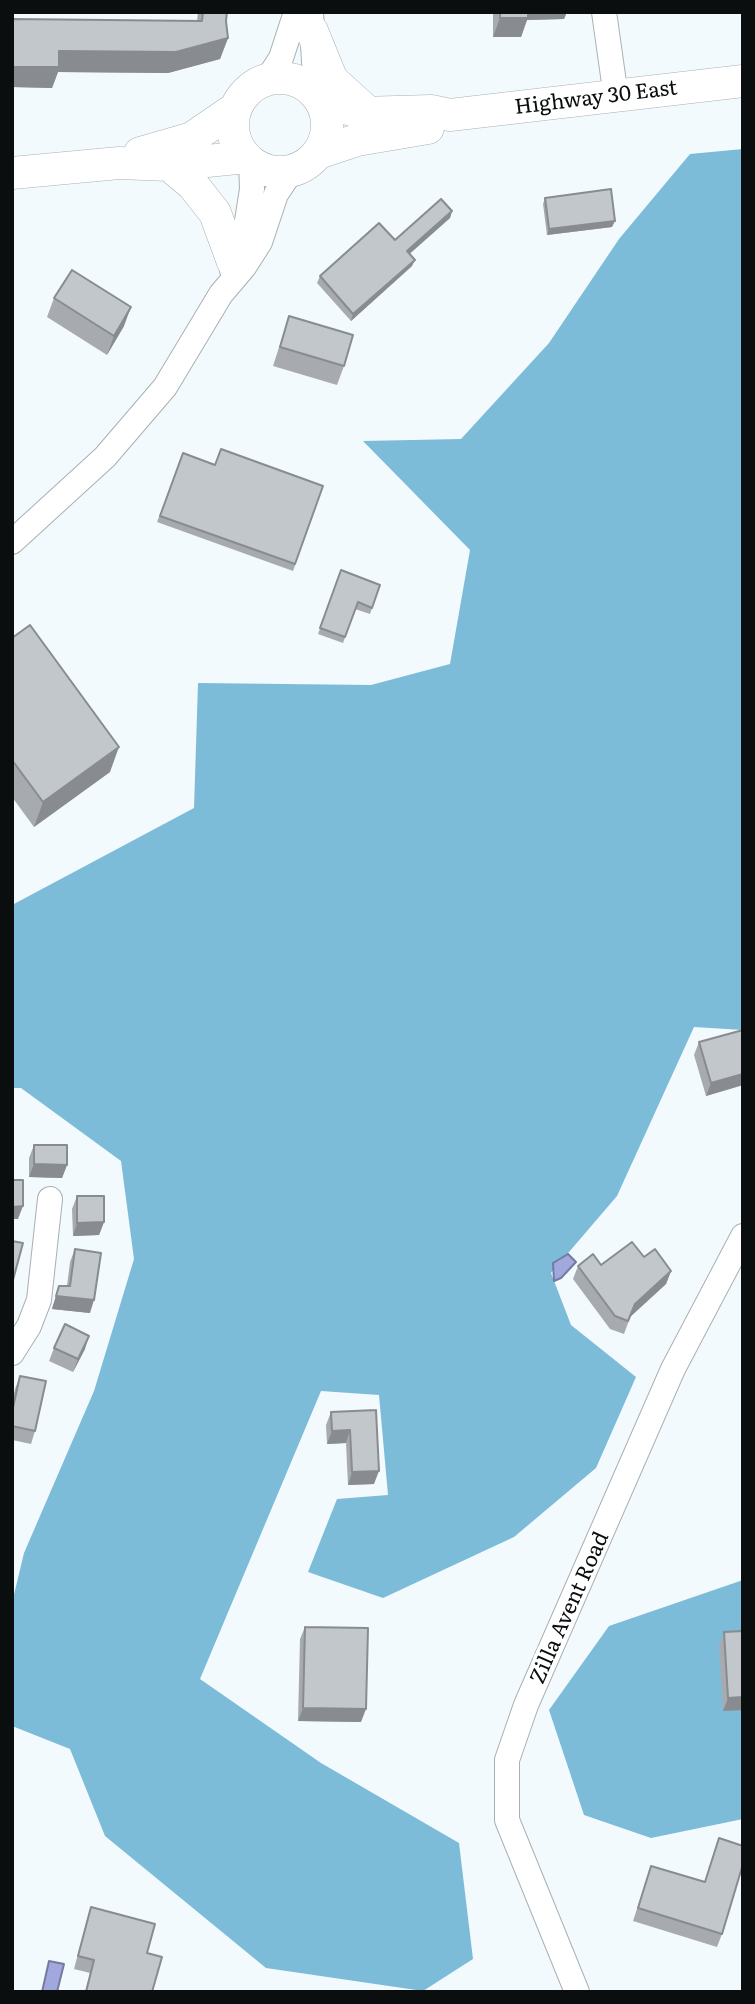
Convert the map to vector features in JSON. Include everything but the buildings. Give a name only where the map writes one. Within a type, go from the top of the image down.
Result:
[{"type":"main road","points":[[307,19],[332,80],[353,102],[380,113]]},
{"type":"main road","points":[[119,163],[148,150],[192,138],[236,108],[248,90],[267,80],[288,78],[308,86],[318,97],[328,127],[318,153],[311,161],[292,170],[270,171],[248,160],[239,149],[233,129],[236,108]]},
{"type":"main road","name":"Highway 30 East","points":[[318,97],[350,111],[431,111],[450,115],[743,81]]},
{"type":"main road","name":"Highway 30 East","points":[[318,153],[357,140],[432,127],[450,115]]},
{"type":"main road","points":[[12,173],[119,163],[170,165],[248,160]]},
{"type":"main road","points":[[170,165],[192,185],[215,213],[231,272]]},
{"type":"street","points":[[604,12],[615,97]]},
{"type":"street","points":[[267,80],[307,19]]},
{"type":"street","points":[[307,19],[318,97]]},
{"type":"street","points":[[12,542],[105,457],[165,387],[231,272],[249,212],[248,160]]},
{"type":"street","points":[[231,272],[244,267],[260,242],[276,194],[292,170]]},
{"type":"street","points":[[12,1353],[29,1326],[39,1300],[50,1199]]},
{"type":"street","name":"Zilla Avent Road","points":[[577,1992],[506,1820],[507,1760],[526,1705],[673,1369],[743,1236]]},
{"type":"shaded area","points":[[743,149],[743,1030],[694,1027],[617,1196],[551,1273],[571,1325],[636,1377],[596,1468],[514,1537],[383,1598],[308,1572],[337,1499],[388,1495],[379,1395],[321,1391],[200,1679],[321,1763],[459,1843],[473,1959],[423,1991],[266,1968],[105,1836],[70,1749],[12,1726],[12,1603],[24,1553],[94,1391],[134,1259],[121,1161],[21,1088],[12,1088],[12,905],[194,808],[198,683],[371,685],[450,664],[470,550],[363,441],[461,439],[549,343],[619,239],[690,154]]},
{"type":"shaded area","points":[[568,1254],[576,1262],[561,1278],[554,1281],[553,1263]]},
{"type":"shaded area","points":[[743,1580],[743,1819],[651,1838],[584,1815],[549,1710],[609,1626]]},
{"type":"shaded area","points":[[49,1961],[64,1964],[57,1992],[42,1992]]}]
